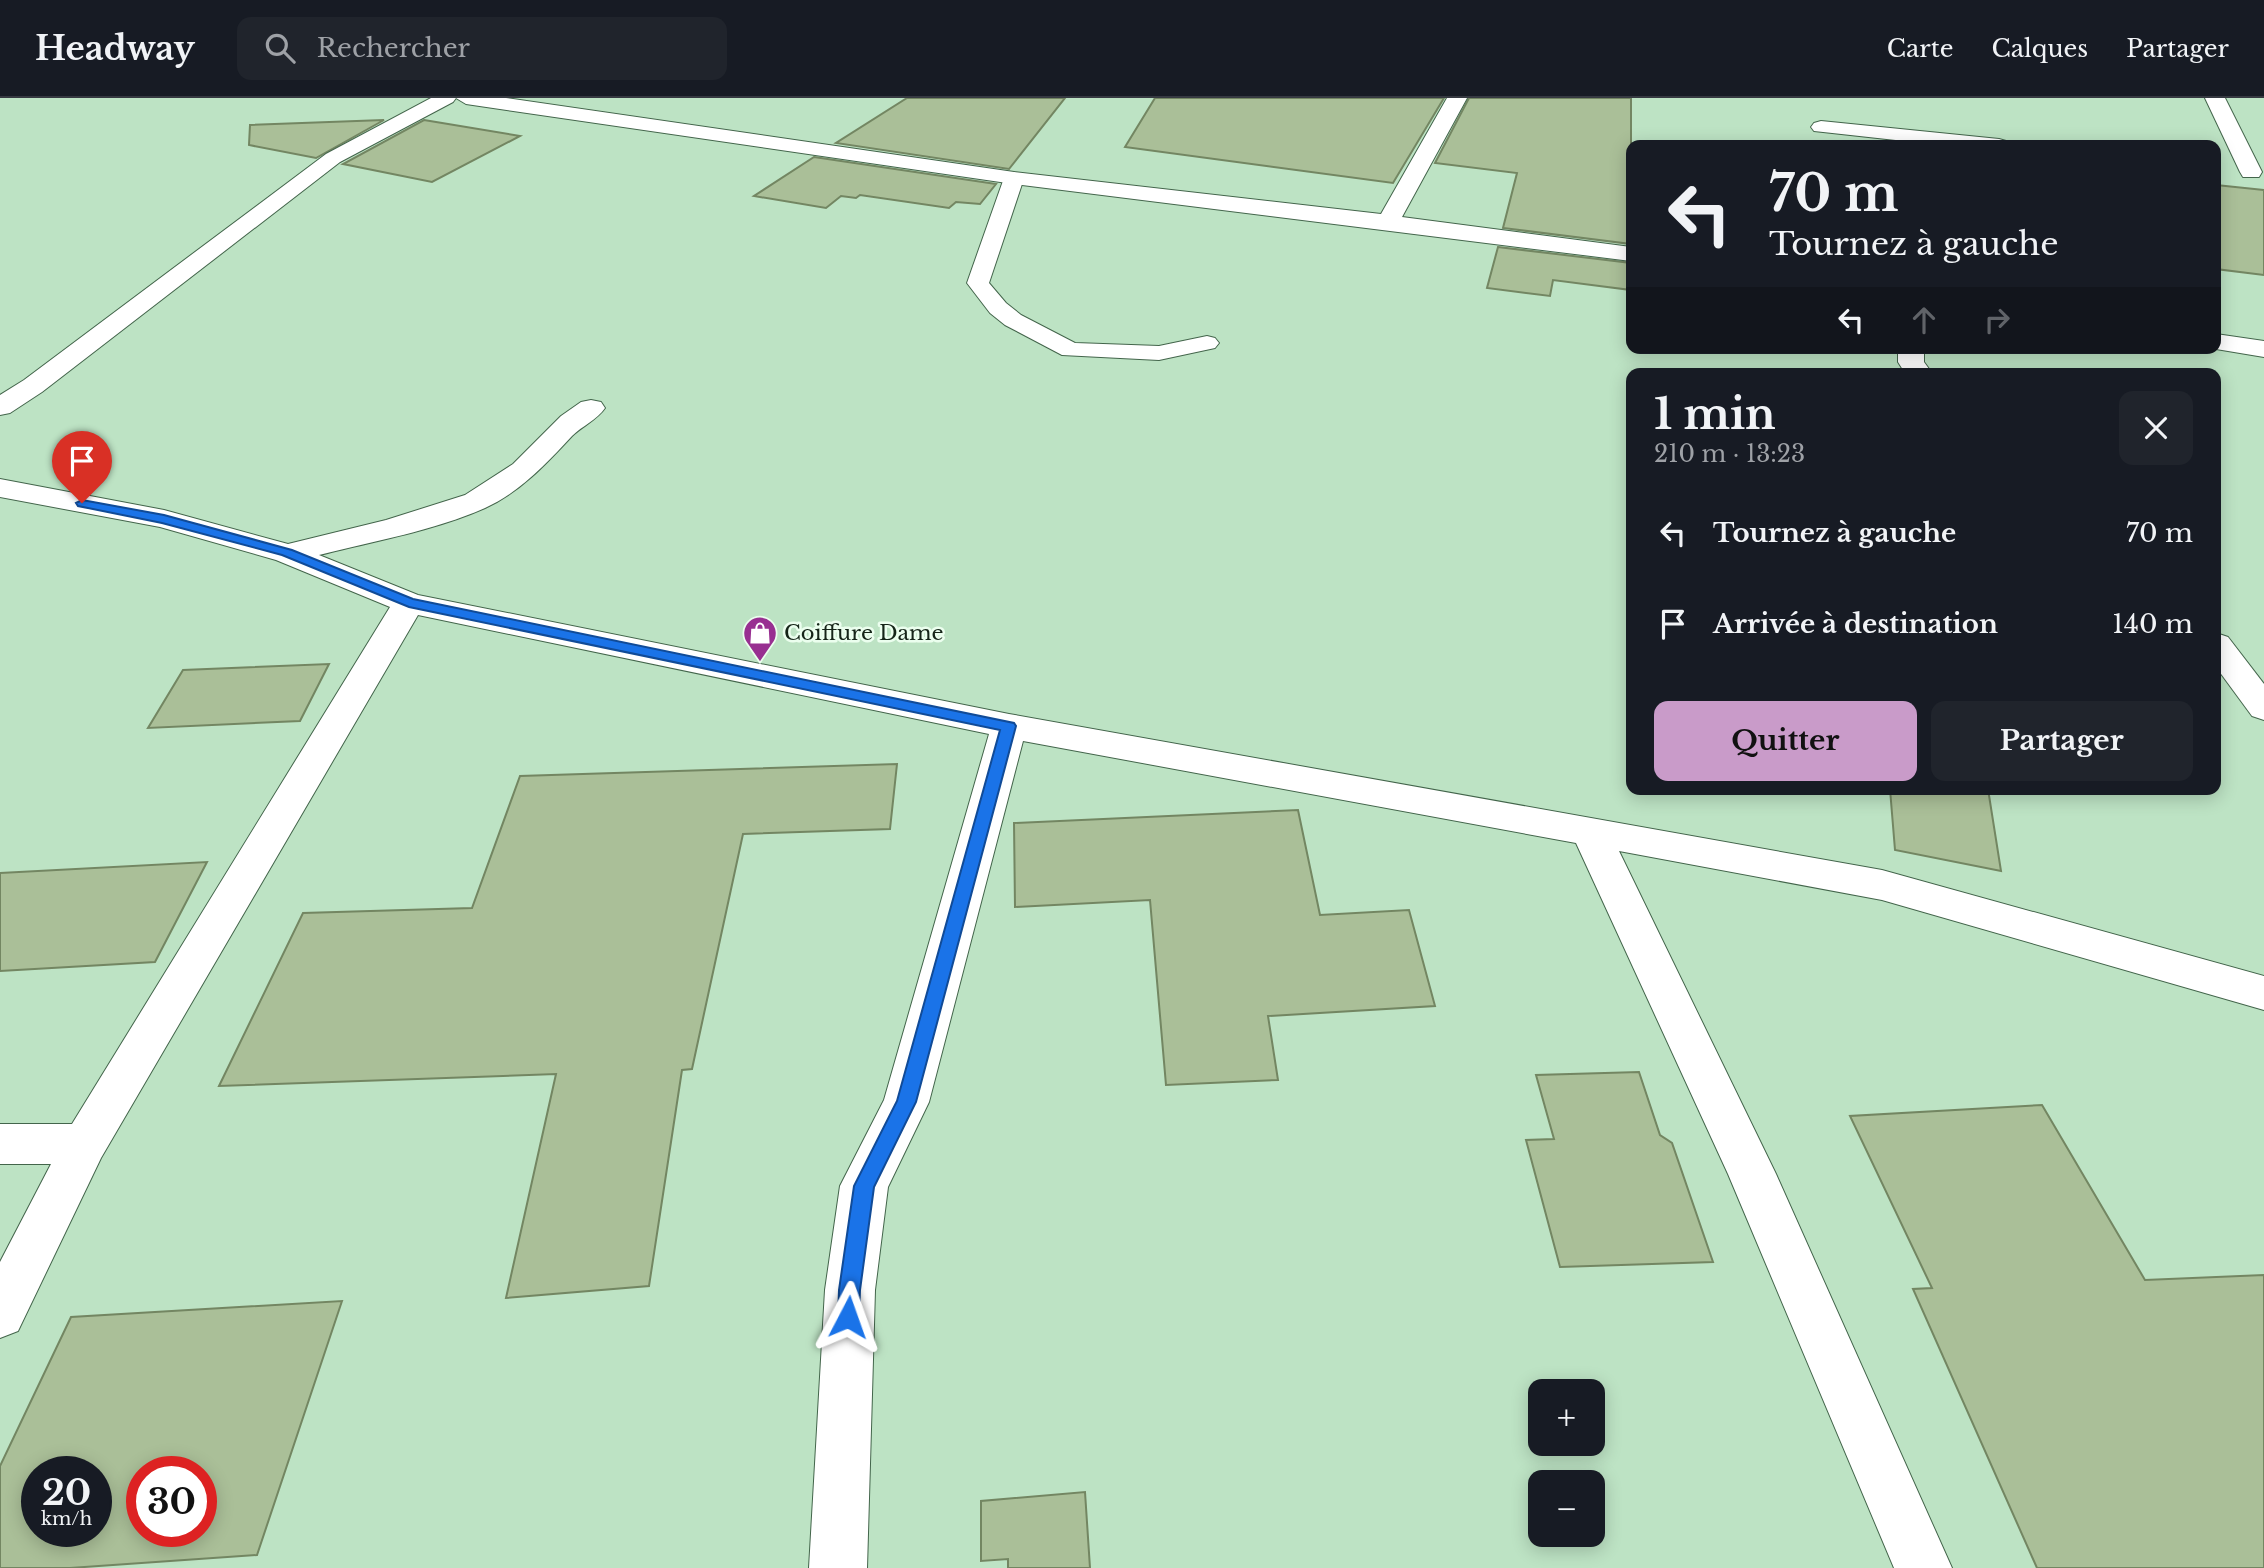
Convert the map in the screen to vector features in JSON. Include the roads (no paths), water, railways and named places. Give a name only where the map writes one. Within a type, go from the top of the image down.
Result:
[{"type":"street","points":[[0,407],[33,387],[333,158],[446,98]]},
{"type":"street","points":[[466,98],[1014,178],[1626,253]]},
{"type":"street","points":[[1388,222],[1457,98]]},
{"type":"street","points":[[2215,98],[2258,172]]},
{"type":"street","points":[[1821,127],[1949,140]]},
{"type":"street","points":[[2227,169],[2258,172]]},
{"type":"street","points":[[2221,343],[2264,349]]},
{"type":"street","points":[[287,553],[395,527],[476,501],[523,470],[571,422],[591,408]]},
{"type":"street","points":[[0,488],[164,519],[287,553],[409,603],[1009,726],[1882,885],[2264,993]]},
{"type":"street","points":[[0,1314],[85,1143],[409,603]]},
{"type":"street","points":[[2221,651],[2264,708]]},
{"type":"street","points":[[838,1568],[849,1290],[864,1186],[906,1102],[1009,726]]},
{"type":"street","points":[[1591,834],[1752,1174],[1923,1568]]},
{"type":"street","points":[[0,1144],[85,1143]]},
{"type":"lane","points":[[1014,178],[978,282],[998,308],[1013,320],[1070,350],[1159,353],[1207,343]]},
{"type":"place","name":"Coiffure Dame","points":[[760,663]]}]
